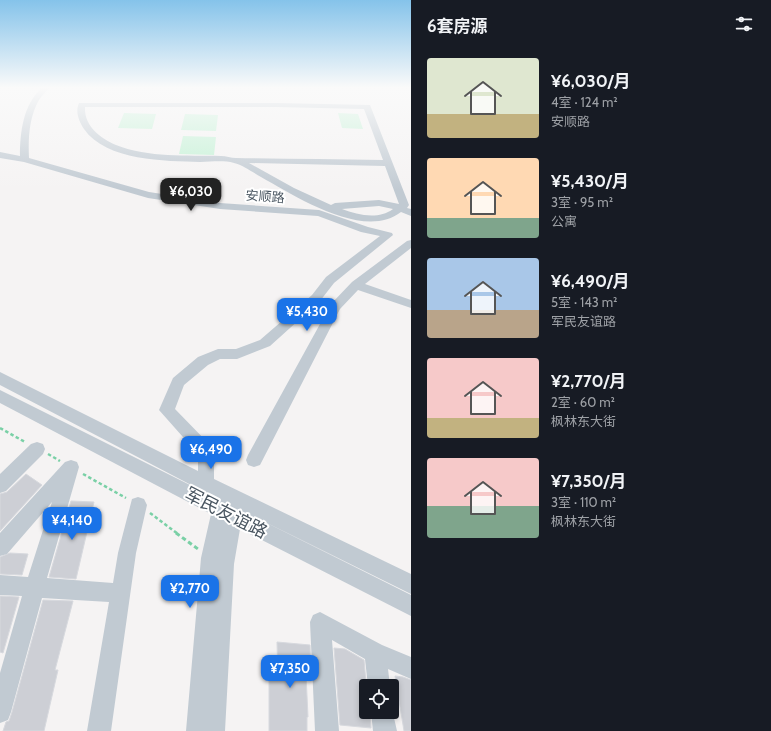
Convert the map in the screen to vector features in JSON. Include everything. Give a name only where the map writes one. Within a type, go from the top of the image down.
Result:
[{"type":"street","points":[[25,160],[24,142],[28,122]]},
{"type":"street","points":[[83,122],[102,142],[128,151],[155,156],[235,160],[389,164]]},
{"type":"street","points":[[235,160],[322,205],[354,217],[379,218],[394,213],[404,204],[373,122]]},
{"type":"street","name":"安顺路","points":[[0,154],[148,195],[220,206],[319,213],[365,230],[388,235],[330,280],[316,298],[265,343],[236,354],[218,354],[203,361],[178,382],[167,410],[206,452],[224,501]]},
{"type":"street","points":[[322,205],[353,207],[382,203],[411,213]]},
{"type":"street","points":[[254,460],[335,307],[356,285],[411,244]]},
{"type":"street","points":[[356,285],[411,304]]},
{"type":"street","name":"军民友谊路","points":[[0,378],[411,606]]},
{"type":"street","name":"军民友谊路","points":[[0,396],[224,501],[411,584]]},
{"type":"street","points":[[0,485],[37,448]]},
{"type":"street","points":[[0,547],[71,467]]},
{"type":"street","points":[[0,712],[71,467]]},
{"type":"street","points":[[198,731],[210,558],[224,501]]},
{"type":"street","points":[[213,731],[224,564],[224,501]]},
{"type":"street","points":[[99,731],[121,593],[138,505]]},
{"type":"street","points":[[0,585],[121,593]]},
{"type":"street","points":[[326,731],[320,622],[375,653],[411,668]]},
{"type":"street","points":[[375,653],[378,679]]},
{"type":"street","points":[[383,719],[385,731]]},
{"type":"path","points":[[0,428],[138,505],[210,558]]},
{"type":"green space","points":[[120,122],[154,122],[152,129],[118,128]]},
{"type":"green space","points":[[183,122],[217,122],[216,131],[181,130]]},
{"type":"green space","points":[[340,122],[361,122],[363,129],[342,128]]},
{"type":"green space","points":[[183,136],[216,137],[214,155],[179,154]]},
{"type":"building","points":[[26,474],[42,485],[0,531],[0,494],[7,492]]},
{"type":"building","points":[[71,501],[94,502],[76,579],[49,577]]},
{"type":"building","points":[[10,553],[28,554],[22,575],[0,574],[0,557]]},
{"type":"building","points":[[0,596],[19,597],[3,653],[0,652]]},
{"type":"building","points":[[43,600],[73,601],[55,670],[58,670],[44,731],[3,731],[12,712]]},
{"type":"building","points":[[277,642],[310,645],[311,676],[306,675],[308,717],[307,731],[269,731],[269,680],[278,680]]},
{"type":"building","points":[[334,648],[345,649],[364,660],[366,679],[359,679],[359,719],[370,719],[371,728],[340,725]]},
{"type":"building","points":[[395,676],[411,680],[411,731],[404,731],[399,700],[399,679],[395,679]]}]
